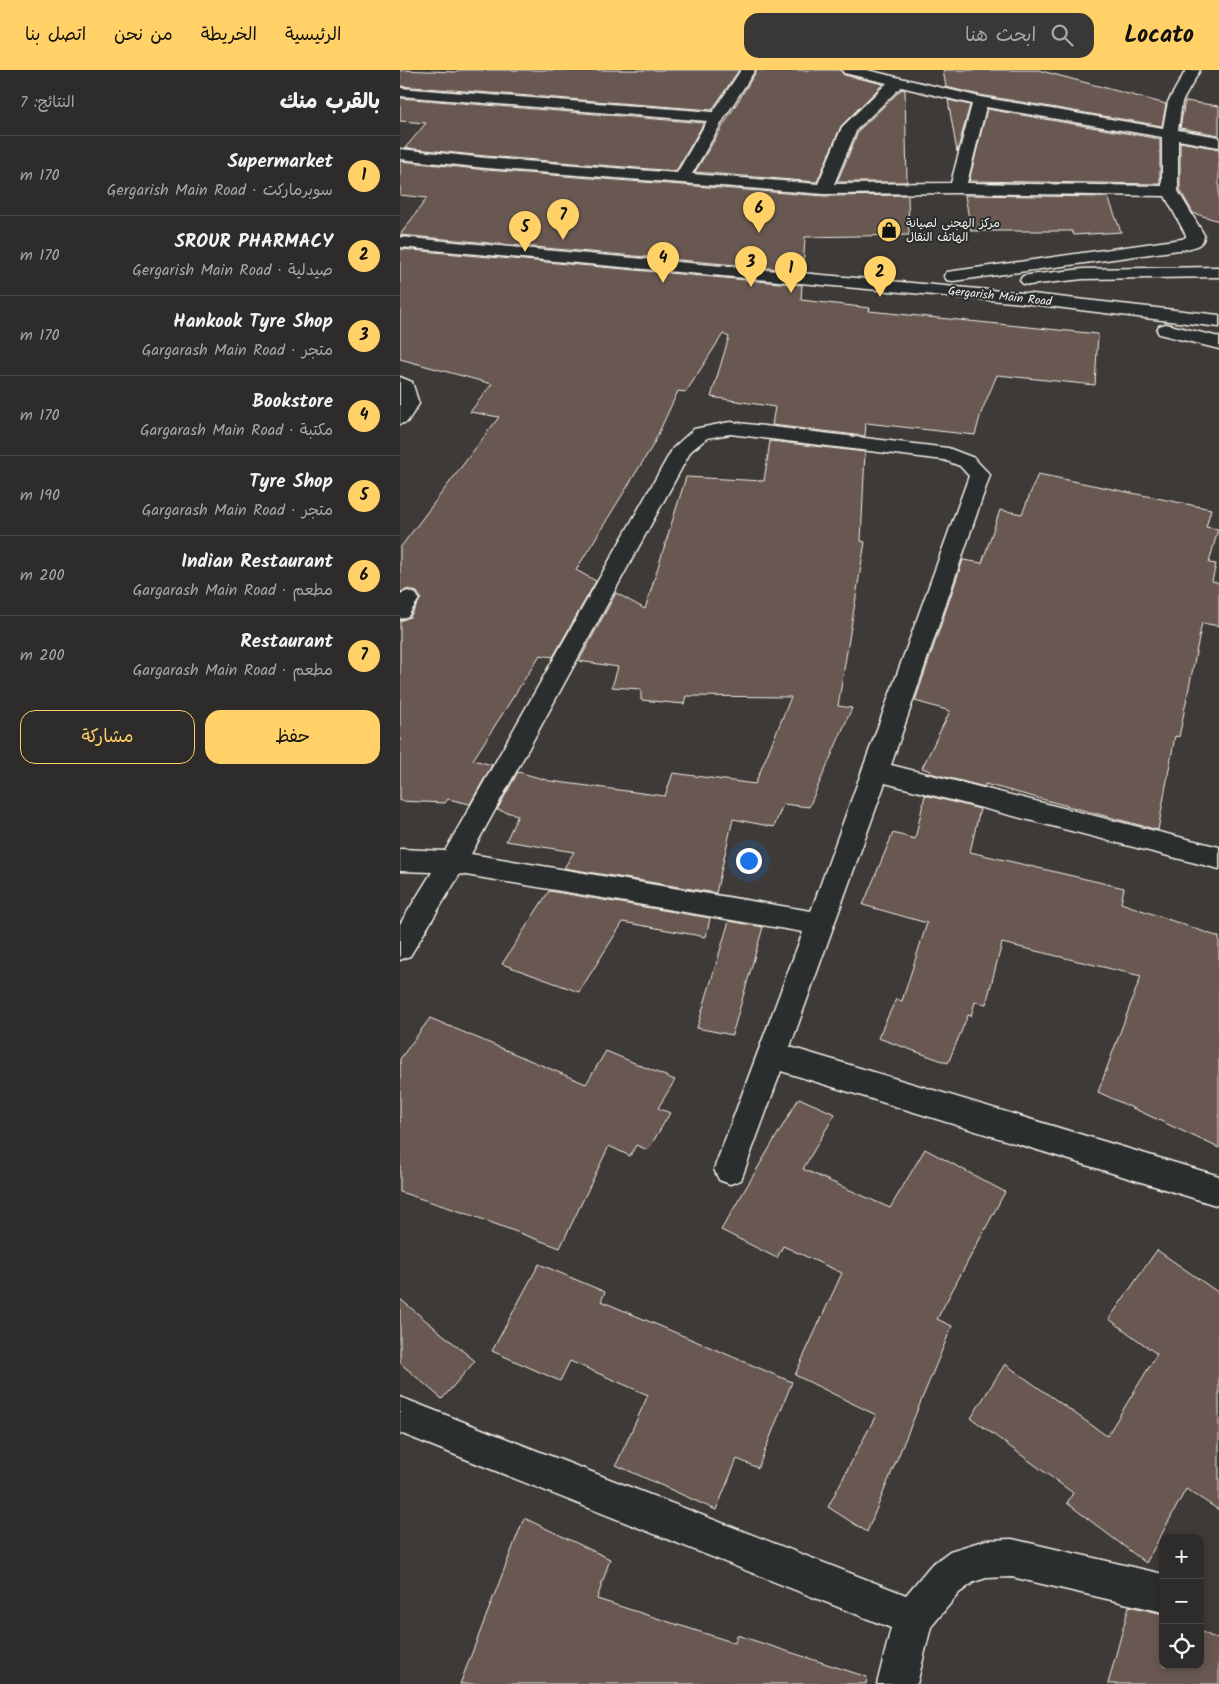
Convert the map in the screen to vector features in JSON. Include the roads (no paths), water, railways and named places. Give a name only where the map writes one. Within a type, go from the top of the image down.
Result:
[{"type":"street","points":[[682,178],[717,117],[748,70]]},
{"type":"street","points":[[849,70],[980,101],[1219,142]]},
{"type":"street","points":[[400,228],[953,276],[1186,244],[1195,240],[1195,235],[1170,191],[1170,133],[1175,102],[1193,70]]},
{"type":"street","points":[[824,189],[850,127],[897,82]]},
{"type":"street","points":[[400,92],[717,117]]},
{"type":"street","points":[[958,188],[980,101]]},
{"type":"street","points":[[400,154],[486,163],[824,189],[958,188],[1170,191]]},
{"type":"street","name":"Gergarish Main Road","points":[[400,242],[1026,289],[1114,290]]},
{"type":"street","points":[[1026,289],[1083,274],[1219,272]]},
{"type":"street","name":"Gergarish Main Road","points":[[953,276],[1219,321]]},
{"type":"street","points":[[1026,289],[1219,342]]},
{"type":"street","points":[[400,383],[405,386],[409,404],[400,418]]},
{"type":"street","points":[[400,948],[453,862],[683,448],[701,433],[730,428],[948,454],[967,462],[980,474],[876,771],[730,1168]]},
{"type":"street","points":[[876,771],[1219,858]]},
{"type":"street","points":[[400,860],[453,862],[820,924]]},
{"type":"street","points":[[772,1055],[1219,1191]]},
{"type":"street","points":[[400,1415],[912,1617]]},
{"type":"street","points":[[897,1684],[912,1617],[945,1580],[964,1565],[986,1559],[1012,1558],[1159,1593]]},
{"type":"place","name":"مركز الهجني لصيانة الهاتف النقال","points":[[889,230]]},
{"type":"place","name":"Indian Restaurant","points":[[759,233]]},
{"type":"place","name":"Restaurant","points":[[563,240]]},
{"type":"place","name":"Tyre Shop","points":[[525,252]]},
{"type":"place","name":"Bookstore","points":[[663,283]]},
{"type":"place","name":"Hankook Tyre Shop","points":[[751,287]]},
{"type":"place","name":"Supermarket","points":[[791,293]]},
{"type":"place","name":"SROUR PHARMACY","points":[[880,297]]}]
